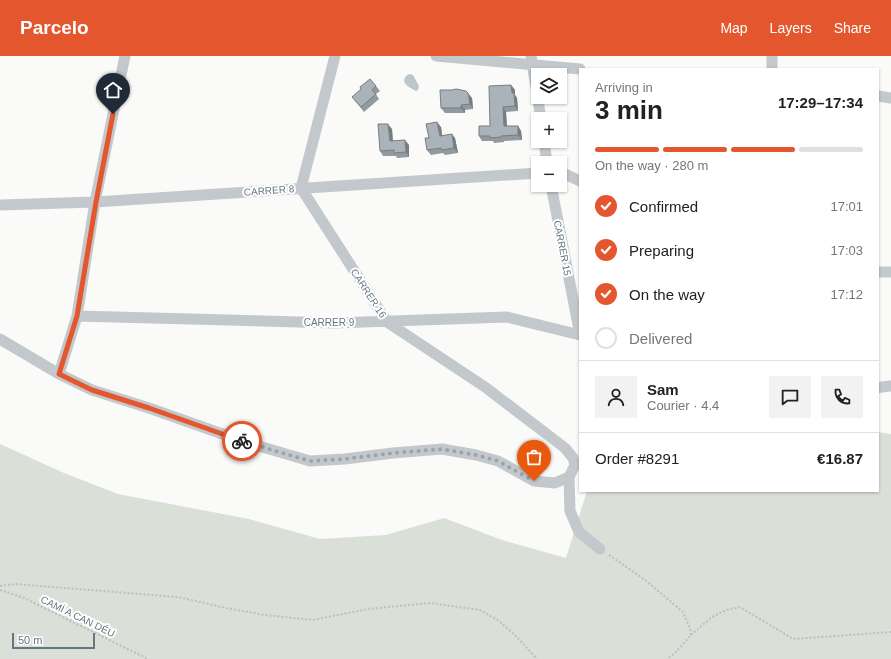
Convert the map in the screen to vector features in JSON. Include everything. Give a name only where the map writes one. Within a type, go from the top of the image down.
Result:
[{"type":"street","points":[[59,374],[77,316],[96,202],[125,56]]},
{"type":"street","points":[[301,188],[335,56]]},
{"type":"street","points":[[436,56],[532,60],[579,69]]},
{"type":"street","points":[[772,56],[772,68]]},
{"type":"street","points":[[532,60],[540,112]]},
{"type":"street","points":[[879,96],[891,98]]},
{"type":"street","name":"CARRER 8","points":[[0,205],[96,202],[531,173]]},
{"type":"street","points":[[567,175],[579,181]]},
{"type":"street","name":"CARRER 16","points":[[301,188],[387,322],[485,387],[565,448],[573,458],[575,465],[569,477]]},
{"type":"street","name":"CARRER 15","points":[[552,192],[579,330]]},
{"type":"street","points":[[879,272],[891,272]]},
{"type":"street","name":"CARRER 9","points":[[77,316],[335,323],[507,317],[579,335]]},
{"type":"street","points":[[0,339],[59,374],[92,390],[149,408],[245,442],[310,461],[442,449],[476,455],[498,461],[534,481],[556,483],[569,477],[570,510],[579,532],[600,549]]},
{"type":"street","points":[[879,388],[891,386]]},
{"type":"path","points":[[600,549],[645,580],[683,612],[691,631],[691,635]]},
{"type":"path","points":[[0,586],[15,584],[178,597],[265,615],[313,620],[368,609],[430,603],[480,610],[499,621],[515,635],[537,659]]},
{"type":"path","name":"CAMÍ A CAN DÉU","points":[[0,590],[30,602],[148,659]]},
{"type":"path","points":[[667,659],[712,617],[726,610],[740,607],[793,639],[891,632]]},
{"type":"shaded area","points":[[409,74],[413,75],[419,86],[418,90],[416,91],[405,84],[404,79]]},
{"type":"shaded area","points":[[879,432],[891,434],[891,659],[0,659],[0,444],[64,473],[118,494],[249,519],[320,539],[386,535],[444,518],[502,540],[566,558],[587,492],[879,492]]},
{"type":"building","points":[[370,79],[376,86],[372,90],[376,94],[361,107],[352,97],[361,89],[360,87]]},
{"type":"building","points":[[511,85],[512,93],[514,93],[515,106],[503,107],[504,126],[518,126],[518,135],[490,138],[490,136],[479,136],[479,126],[490,126],[489,86]]},
{"type":"building","points":[[456,89],[466,91],[468,93],[470,104],[461,105],[461,108],[441,108],[440,90]]},
{"type":"building","points":[[437,122],[440,136],[452,134],[454,148],[427,150],[425,138],[429,138],[426,124]]},
{"type":"building","points":[[378,124],[388,124],[390,141],[405,140],[406,152],[394,153],[394,150],[380,151]]},
{"type":"way so far","points":[[242,441],[310,461],[442,449],[476,455],[498,461],[534,481]]},
{"type":"route","points":[[113,114],[96,202],[77,316],[59,374],[92,390],[149,408],[242,441]]}]
